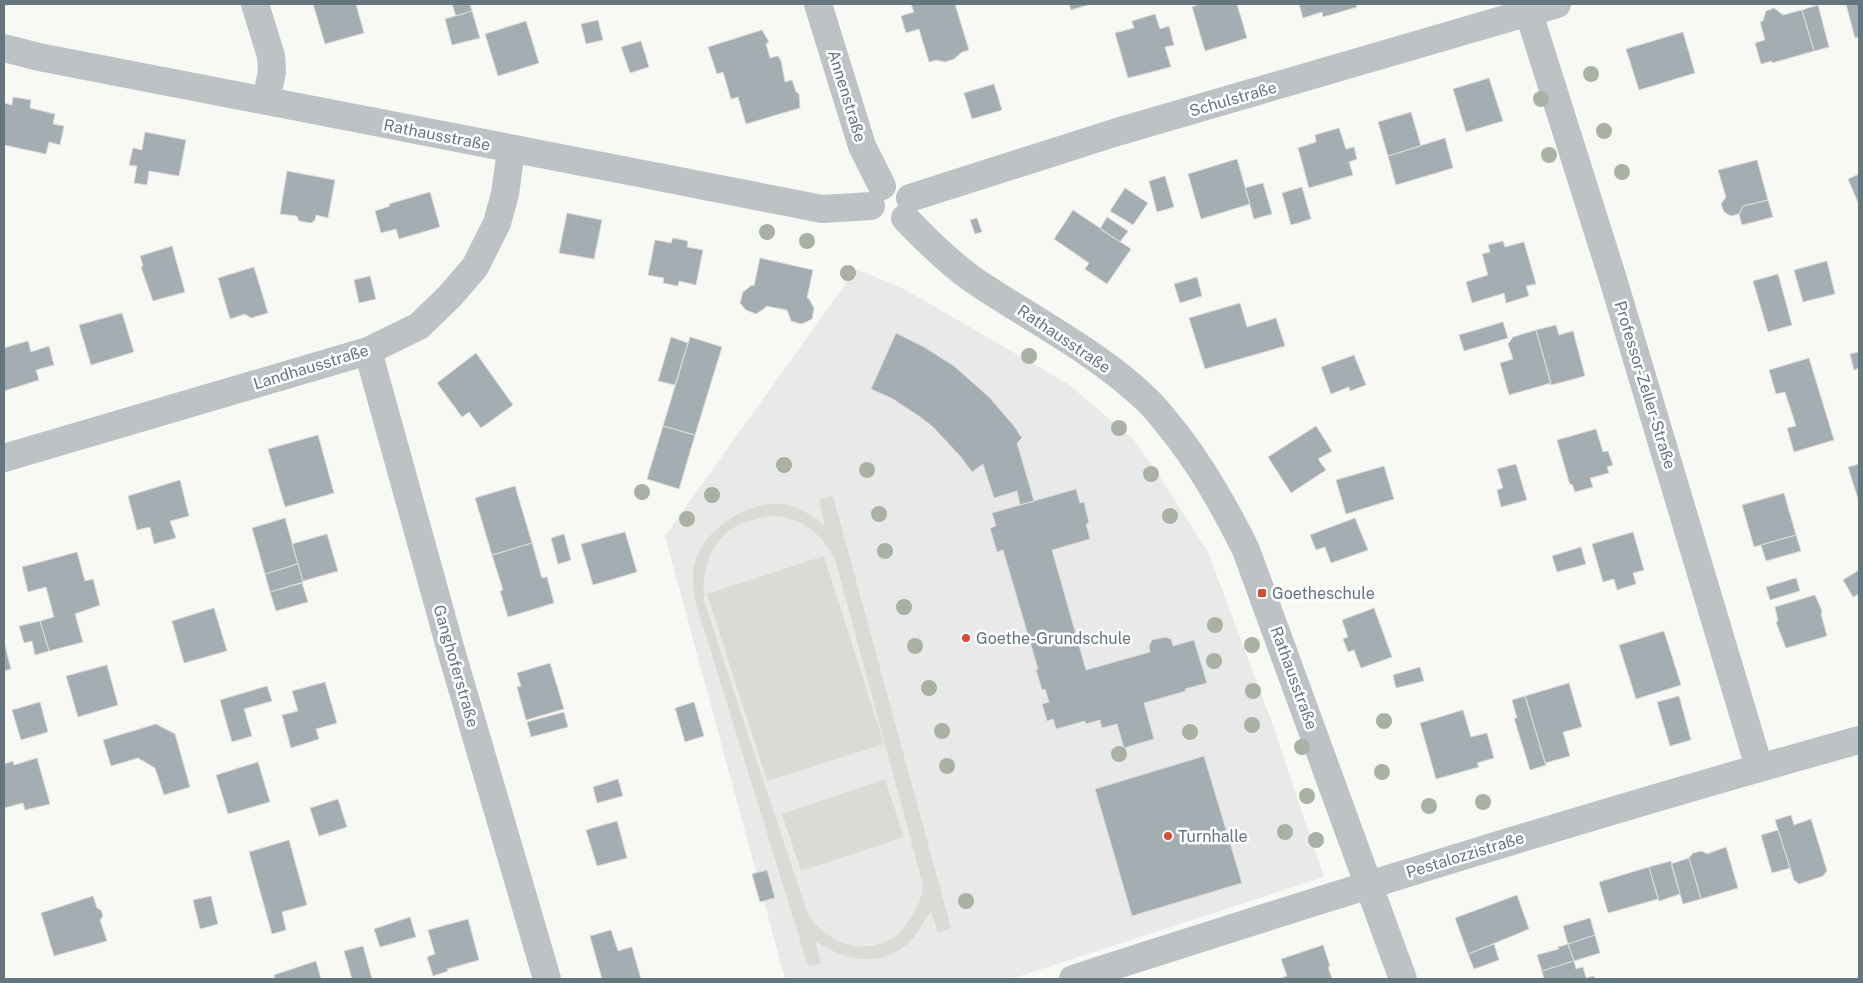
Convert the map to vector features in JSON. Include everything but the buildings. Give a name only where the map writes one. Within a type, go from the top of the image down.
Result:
[{"type":"street","points":[[255,4],[271,56],[272,72],[266,100]]},
{"type":"street","name":"Annenstraße","points":[[818,4],[876,196]]},
{"type":"street","name":"Schulstraße","points":[[908,208],[1127,130],[1527,8],[1556,4]]},
{"type":"street","name":"Professor-Zeller-Straße","points":[[1527,8],[1612,276],[1760,767]]},
{"type":"street","name":"Rathausstraße","points":[[4,48],[511,150],[822,209],[876,196],[896,184],[907,192],[908,208],[938,252],[972,278],[1081,349],[1147,399],[1194,457],[1226,510],[1246,550],[1404,979]]},
{"type":"street","name":"Landhausstraße","points":[[4,458],[368,351],[419,326],[475,267],[496,224],[505,194],[511,150]]},
{"type":"street","points":[[876,196],[876,217],[881,221],[894,224],[908,208]]},
{"type":"street","name":"Ganghoferstraße","points":[[368,351],[453,656],[547,979]]},
{"type":"street","name":"Pestalozzistraße","points":[[1073,979],[1369,884],[1760,767],[1859,740]]},
{"type":"shaded area","name":"Goethe-Grundschule","points":[[856,269],[904,289],[1068,384],[1134,440],[1208,552],[1272,723],[1324,877],[1011,979],[785,979],[665,536]]},
{"type":"shaded area","points":[[833,496],[951,928],[938,933],[931,911],[914,937],[903,948],[878,958],[853,958],[840,954],[815,941],[821,964],[808,966],[695,600],[693,574],[694,564],[701,547],[721,525],[734,517],[762,505],[776,503],[799,508],[825,526],[819,499]],"holes":[[[771,516],[782,517],[801,523],[817,534],[835,559],[923,885],[918,906],[901,931],[893,938],[869,946],[846,944],[836,940],[816,925],[808,915],[704,601],[704,580],[708,560],[724,535],[733,528],[747,522]]]},
{"type":"shaded area","points":[[824,556],[884,744],[767,781],[707,594]]},
{"type":"shaded area","points":[[885,779],[904,837],[801,871],[782,814]]},
{"type":"place","name":"Goetheschule","points":[[1262,593]]},
{"type":"place","name":"Goethe-Grundschule","points":[[966,638]]},
{"type":"place","name":"Turnhalle","points":[[1168,836]]}]
